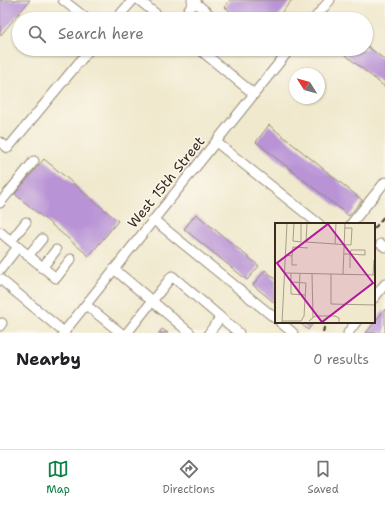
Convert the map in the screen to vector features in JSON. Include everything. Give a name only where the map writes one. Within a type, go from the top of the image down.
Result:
[{"type":"street","points":[[63,0],[78,12]]},
{"type":"street","points":[[123,12],[134,0]]},
{"type":"street","points":[[138,0],[153,12]]},
{"type":"street","points":[[320,12],[330,0]]},
{"type":"street","points":[[187,12],[194,1],[207,12]]},
{"type":"street","points":[[0,142],[8,148],[84,56]]},
{"type":"street","points":[[208,56],[254,94]]},
{"type":"street","name":"West 15th Street","points":[[65,333],[284,56]]},
{"type":"street","points":[[216,142],[318,223]]},
{"type":"street","points":[[0,203],[34,160]]},
{"type":"street","points":[[352,223],[385,182]]},
{"type":"street","points":[[154,220],[275,318]]},
{"type":"street","points":[[11,241],[26,222]]},
{"type":"street","points":[[0,232],[56,278],[71,259]]},
{"type":"street","points":[[28,256],[42,239]]},
{"type":"street","points":[[0,270],[18,247]]},
{"type":"street","points":[[42,268],[56,250]]},
{"type":"street","points":[[114,270],[190,333]]},
{"type":"street","points":[[127,333],[172,276],[239,333]]},
{"type":"street","points":[[0,279],[65,333]]},
{"type":"street","points":[[375,297],[385,284]]},
{"type":"street","points":[[86,305],[121,333]]},
{"type":"street","points":[[209,333],[220,318]]},
{"type":"street","points":[[281,323],[293,333]]},
{"type":"street","points":[[348,333],[355,323]]},
{"type":"building","points":[[0,0],[30,0],[20,12],[12,12],[12,22],[0,36]]},
{"type":"building","points":[[230,0],[292,0],[282,12],[231,12],[225,7]]},
{"type":"building","points":[[373,51],[385,60],[385,87],[347,56],[373,56]]},
{"type":"building","points":[[269,125],[362,200],[349,216],[256,142]]},
{"type":"building","points":[[44,159],[118,221],[89,256],[15,194]]},
{"type":"building","points":[[196,214],[259,266],[247,280],[184,229]]},
{"type":"building","points":[[265,270],[275,279],[275,303],[253,285]]},
{"type":"building","points":[[385,309],[385,333],[366,333]]},
{"type":"building","points":[[300,323],[313,323],[308,330]]},
{"type":"building","points":[[162,329],[168,333],[159,333]]},
{"type":"railway","points":[[375,228],[385,215]]},
{"type":"railway","points":[[323,333],[325,323]]}]
